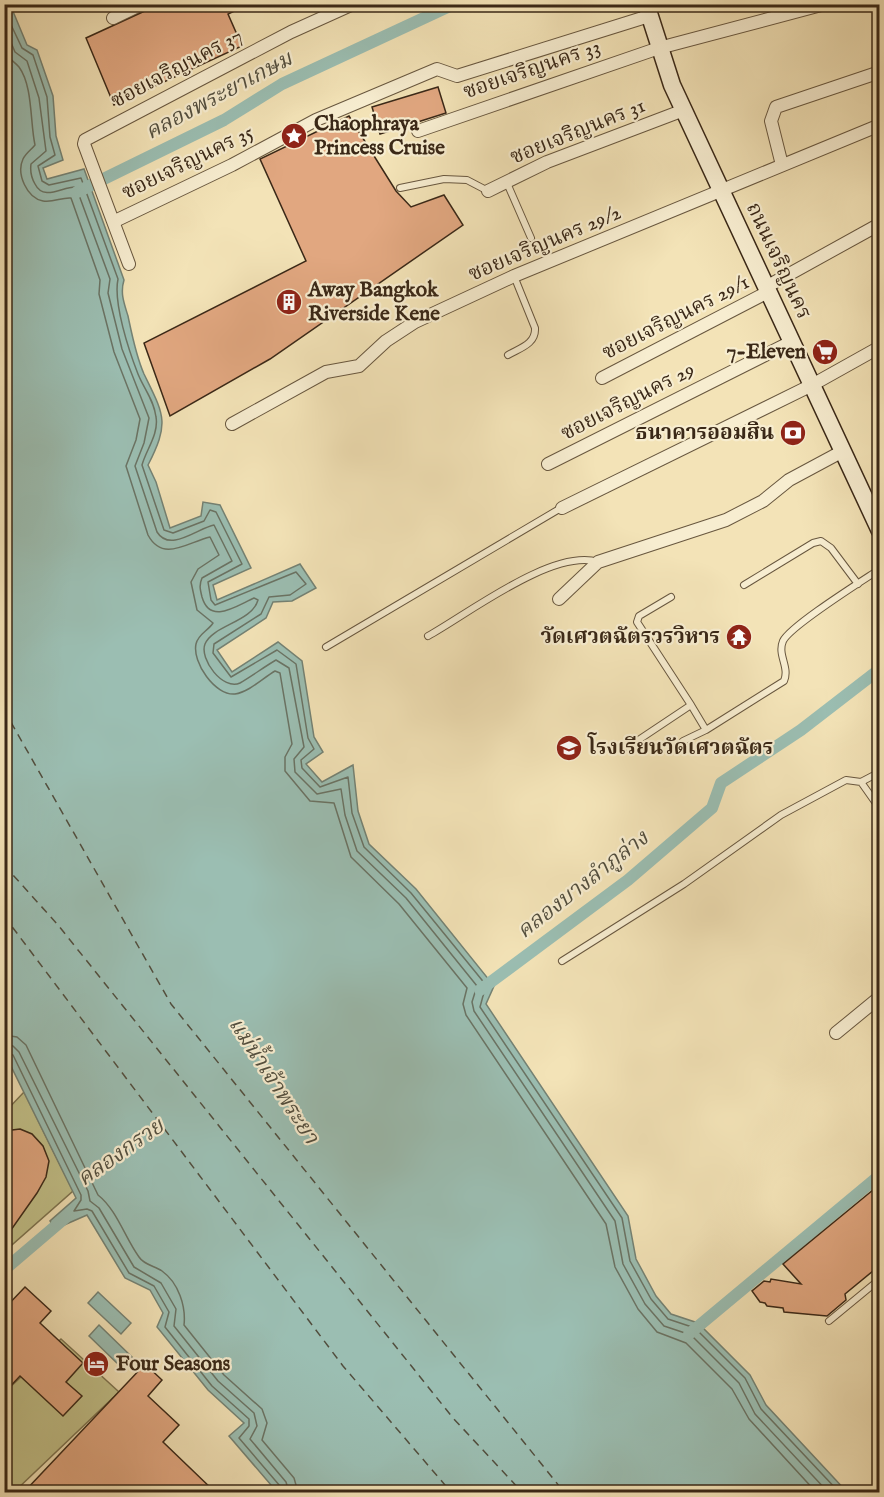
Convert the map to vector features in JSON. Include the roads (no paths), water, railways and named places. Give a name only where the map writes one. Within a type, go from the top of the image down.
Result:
[{"type":"main road","name":"ถนนเจริญนคร","points":[[648,10],[659,48],[684,110],[879,531]]},
{"type":"street","points":[[113,18],[142,4]]},
{"type":"street","name":"ซอยเจริญนคร 37","points":[[115,221],[84,144],[85,140],[291,32],[353,4]]},
{"type":"street","name":"ซอยเจริญนคร 33","points":[[418,130],[659,48],[825,4]]},
{"type":"street","name":"ซอยเจริญนคร 35","points":[[115,221],[231,165],[326,115],[437,69],[457,76],[648,10]]},
{"type":"street","points":[[782,165],[771,120],[776,107],[879,72]]},
{"type":"street","name":"ซอยเจริญนคร 31","points":[[488,191],[547,162],[684,110]]},
{"type":"street","name":"ซอยเจริญนคร 29/2","points":[[232,423],[326,372],[359,366],[386,341],[416,322],[514,276],[879,125]]},
{"type":"street","points":[[115,221],[129,264]]},
{"type":"street","name":"ซอยเจริญนคร 29/1","points":[[602,378],[767,290],[879,224]]},
{"type":"street","name":"ซอยเจริญนคร 29","points":[[548,464],[791,342]]},
{"type":"street","points":[[562,508],[812,386],[879,347]]},
{"type":"street","points":[[559,599],[598,562],[726,520],[763,501],[789,480],[843,452]]},
{"type":"street","points":[[836,1033],[879,997]]},
{"type":"lane","points":[[400,188],[444,179],[467,180],[488,191]]},
{"type":"lane","points":[[507,183],[531,238]]},
{"type":"lane","points":[[508,355],[533,341],[535,335],[535,328],[514,276]]},
{"type":"lane","points":[[326,647],[562,508]]},
{"type":"lane","points":[[744,585],[813,543],[821,542],[831,548],[858,584]]},
{"type":"lane","points":[[428,636],[541,569],[588,559],[598,562]]},
{"type":"lane","points":[[683,741],[706,730],[784,681],[786,673],[780,651],[784,639],[879,569]]},
{"type":"lane","points":[[671,597],[639,616],[637,622],[706,730]]},
{"type":"lane","points":[[628,747],[690,705]]},
{"type":"lane","points":[[562,961],[684,884],[781,815],[846,780],[861,782],[879,772]]},
{"type":"lane","points":[[861,782],[879,809]]},
{"type":"lane","points":[[829,1322],[879,1279]]},
{"type":"water","name":"แม่น้ำเจ้าพระยา","points":[[6,4],[12,9],[27,45],[37,50],[53,96],[56,136],[63,160],[43,168],[47,179],[84,169],[124,280],[123,298],[136,353],[160,409],[162,419],[159,438],[148,465],[156,482],[170,528],[201,516],[203,502],[220,505],[251,568],[213,585],[217,600],[300,564],[316,588],[292,601],[273,602],[266,618],[217,650],[232,672],[278,642],[302,661],[314,737],[323,752],[306,764],[322,782],[353,765],[358,811],[369,844],[416,889],[494,986],[486,1004],[628,1216],[636,1259],[656,1296],[671,1314],[698,1323],[750,1375],[766,1405],[847,1492],[277,1492],[229,1436],[244,1423],[208,1390],[157,1327],[163,1313],[150,1290],[125,1278],[87,1215],[55,1229],[50,1221],[76,1198],[4,1052]]},
{"type":"water","points":[[98,1292],[131,1323],[121,1334],[88,1303]]},
{"type":"water","points":[[99,1325],[132,1357],[122,1368],[89,1336]]},
{"type":"waterway","name":"คลองพระยาเกษม","points":[[77,192],[224,120],[282,84],[454,4]]},
{"type":"waterway","name":"คลองบางลำภูล่าง","points":[[480,990],[628,880],[712,808],[721,783],[801,730],[880,669]]},
{"type":"waterway","points":[[689,1334],[880,1175]]},
{"type":"waterway","name":"คลองกรวย","points":[[4,1270],[65,1218]]},
{"type":"place","name":"Chaophraya Princess Cruise","points":[[294,136]]},
{"type":"place","name":"Away Bangkok Riverside Kene","points":[[289,302]]},
{"type":"place","name":"7-Eleven","points":[[825,352]]},
{"type":"place","name":"ธนาคารออมสิน","points":[[793,433]]},
{"type":"place","name":"วัดเศวตฉัตรวรวิหาร","points":[[739,637]]},
{"type":"place","name":"โรงเรียนวัดเศวตฉัตร","points":[[569,748]]},
{"type":"place","name":"Four Seasons","points":[[96,1364]]}]
